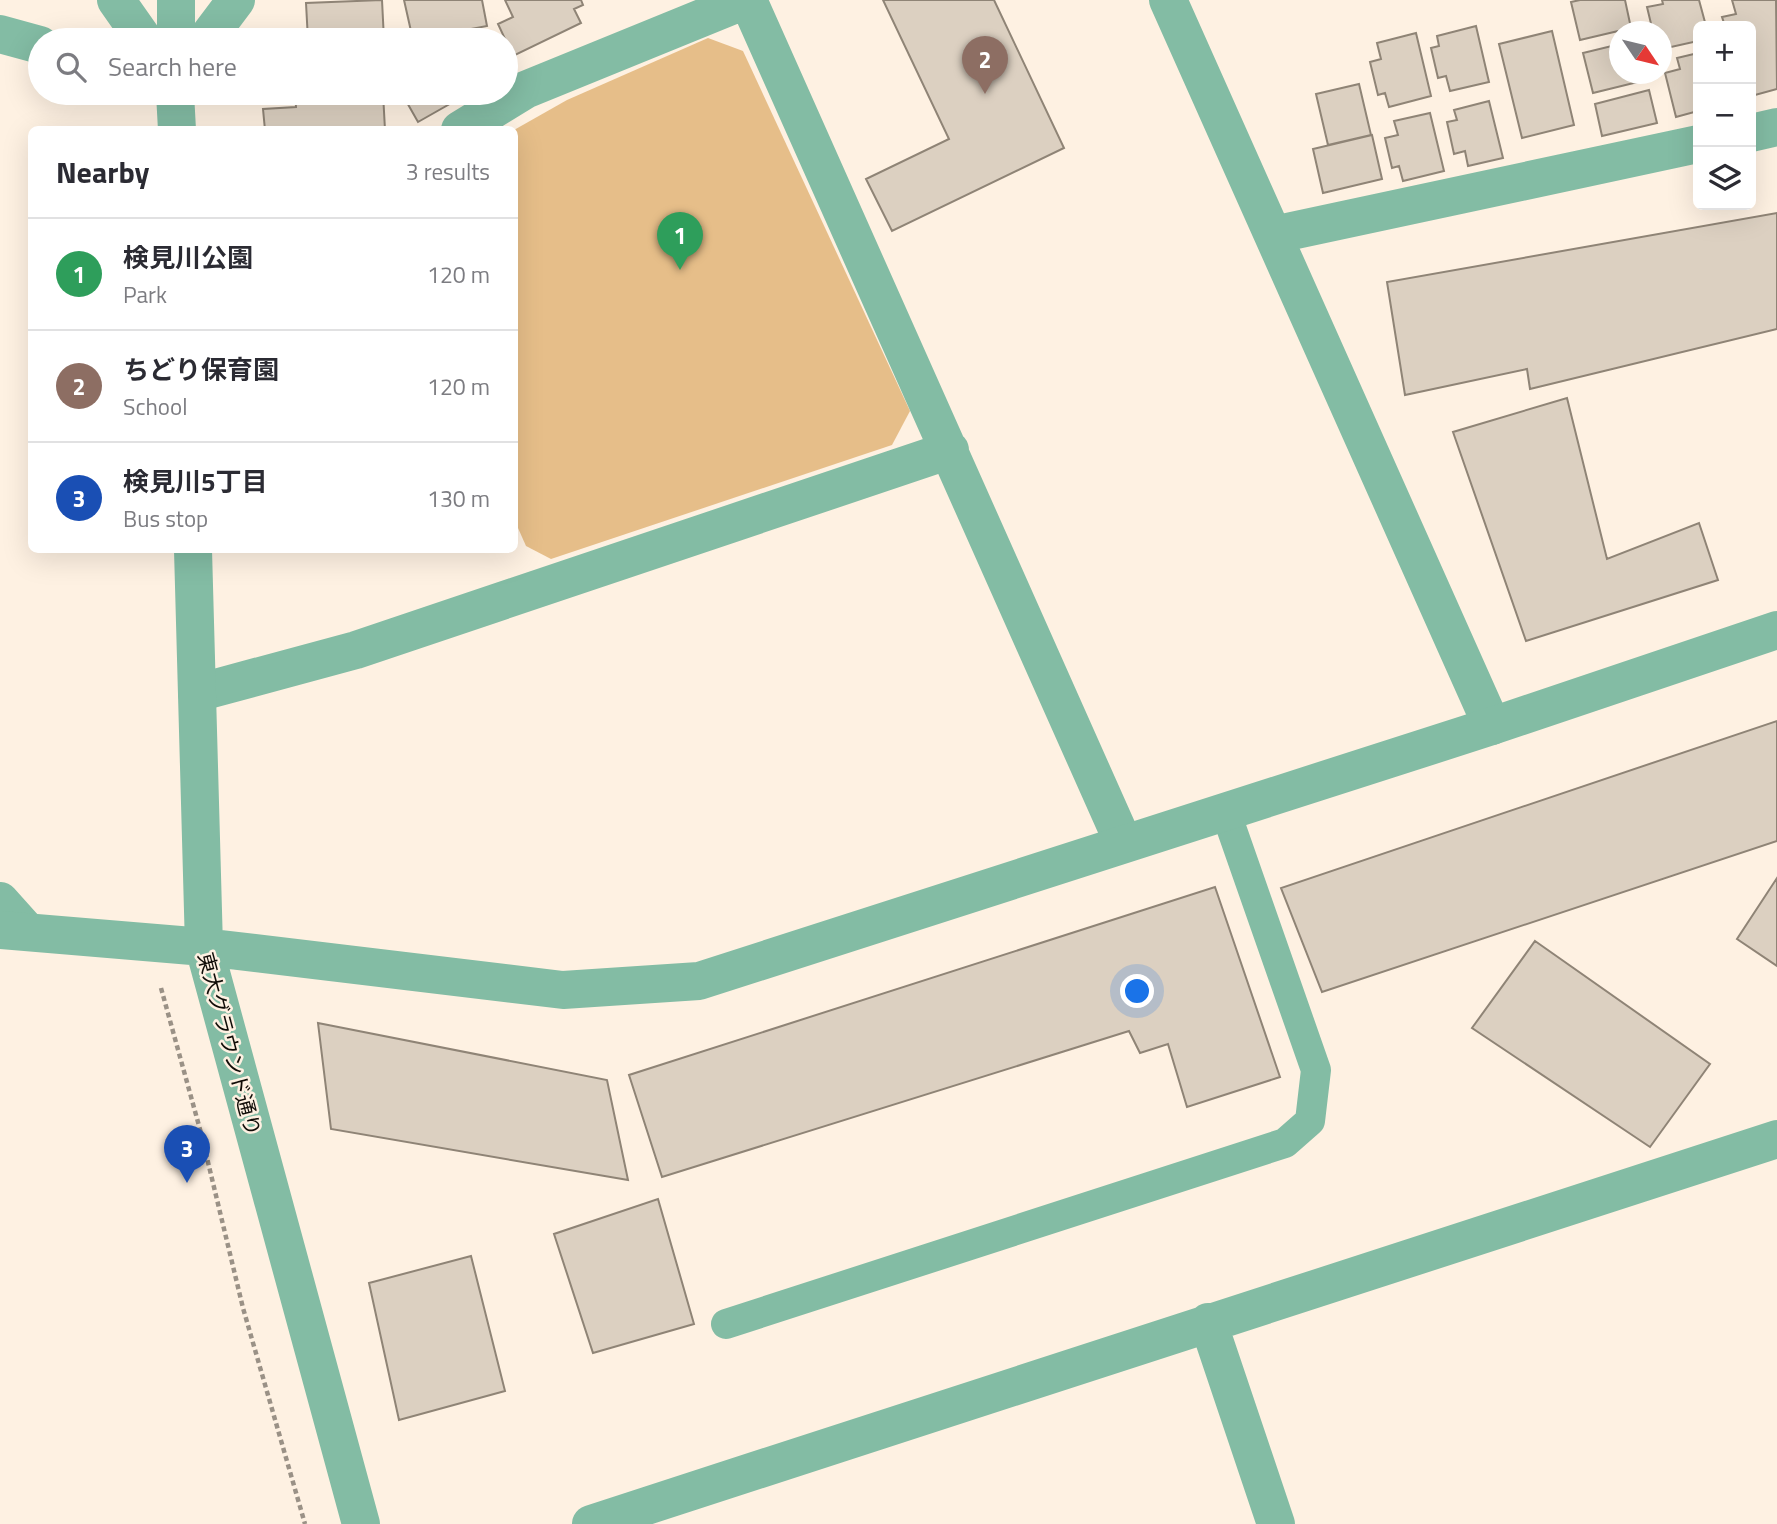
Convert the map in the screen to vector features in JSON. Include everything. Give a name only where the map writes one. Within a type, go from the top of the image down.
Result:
[{"type":"street","points":[[116,0],[136,28]]},
{"type":"street","points":[[176,0],[176,28]]},
{"type":"street","points":[[215,28],[236,0]]},
{"type":"street","points":[[518,95],[747,0],[1123,842]]},
{"type":"street","points":[[1168,0],[1492,726]]},
{"type":"street","points":[[0,34],[28,42]]},
{"type":"street","points":[[176,105],[177,126]]},
{"type":"street","points":[[467,126],[501,105]]},
{"type":"street","points":[[1756,132],[1777,127]]},
{"type":"street","points":[[1273,234],[1693,145]]},
{"type":"street","points":[[197,693],[356,650],[950,450]]},
{"type":"street","name":"東大グラウンド通り","points":[[194,553],[204,947],[361,1524]]},
{"type":"street","points":[[0,901],[13,930],[204,947],[563,990],[699,981],[1123,842],[1492,726],[1777,630]]},
{"type":"street","points":[[591,1524],[678,1511],[1208,1322],[1777,1139]]},
{"type":"street","points":[[1208,1322],[1276,1524]]},
{"type":"lane","points":[[726,1324],[1285,1143],[1310,1121],[1316,1070],[1225,810]]},
{"type":"path","points":[[161,986],[201,1133],[243,1308],[305,1524]]},
{"type":"shaded area","points":[[708,38],[743,51],[910,411],[892,445],[551,559],[526,546],[518,528],[518,128],[567,100]]},
{"type":"building","points":[[382,0],[383,28],[307,28],[306,3]]},
{"type":"building","points":[[404,0],[482,0],[487,26],[410,28]]},
{"type":"building","points":[[505,0],[581,0],[583,5],[574,9],[581,23],[518,54],[518,28],[500,28],[498,24],[513,17]]},
{"type":"building","points":[[883,0],[994,0],[1064,148],[892,231],[866,179],[949,139]]},
{"type":"building","points":[[1625,0],[1630,21],[1609,21],[1609,33],[1580,40],[1571,2]]},
{"type":"building","points":[[1662,0],[1699,0],[1705,21],[1693,21],[1693,42],[1672,47],[1672,21],[1650,21],[1647,7],[1663,4]]},
{"type":"building","points":[[1732,0],[1776,0],[1777,89],[1756,95],[1756,21],[1723,21],[1722,17],[1736,14]]},
{"type":"building","points":[[1476,26],[1489,82],[1450,91],[1446,76],[1438,78],[1431,48],[1439,46],[1437,36]]},
{"type":"building","points":[[1552,31],[1574,125],[1522,138],[1499,44]]},
{"type":"building","points":[[1416,33],[1431,96],[1389,107],[1385,93],[1378,95],[1370,62],[1381,59],[1377,43]]},
{"type":"building","points":[[1609,47],[1609,84],[1630,84],[1593,93],[1583,53]]},
{"type":"building","points":[[1693,54],[1693,112],[1676,117],[1668,84],[1672,84],[1672,71],[1680,69],[1677,58]]},
{"type":"building","points":[[1359,84],[1371,135],[1328,145],[1316,94]]},
{"type":"building","points":[[1649,90],[1657,123],[1602,136],[1595,104]]},
{"type":"building","points":[[1489,101],[1503,158],[1468,166],[1465,151],[1454,154],[1447,122],[1457,120],[1454,110]]},
{"type":"building","points":[[384,105],[385,126],[265,126],[263,109]]},
{"type":"building","points":[[408,105],[448,105],[418,122]]},
{"type":"building","points":[[1430,113],[1444,171],[1403,181],[1399,166],[1392,168],[1385,138],[1398,135],[1394,121]]},
{"type":"building","points":[[1372,135],[1382,179],[1323,193],[1313,149]]},
{"type":"building","points":[[1777,213],[1777,329],[1530,389],[1527,369],[1405,395],[1387,282]]},
{"type":"building","points":[[1567,398],[1607,559],[1699,523],[1718,580],[1526,641],[1453,432]]},
{"type":"building","points":[[1777,721],[1777,841],[1322,992],[1281,888]]},
{"type":"building","points":[[1777,878],[1777,966],[1737,939]]},
{"type":"building","points":[[1215,887],[1280,1077],[1187,1107],[1168,1044],[1140,1053],[1129,1031],[662,1177],[629,1075]]},
{"type":"building","points":[[1535,941],[1710,1064],[1650,1147],[1472,1028]]},
{"type":"building","points":[[318,1023],[607,1080],[628,1180],[331,1129]]},
{"type":"building","points":[[658,1199],[694,1324],[593,1353],[554,1234]]},
{"type":"building","points":[[471,1256],[505,1391],[399,1420],[369,1283]]},
{"type":"place","name":"ちどり保育園","points":[[985,94]]},
{"type":"place","name":"検見川公園","points":[[680,270]]},
{"type":"place","name":"検見川5丁目","points":[[187,1183]]}]
